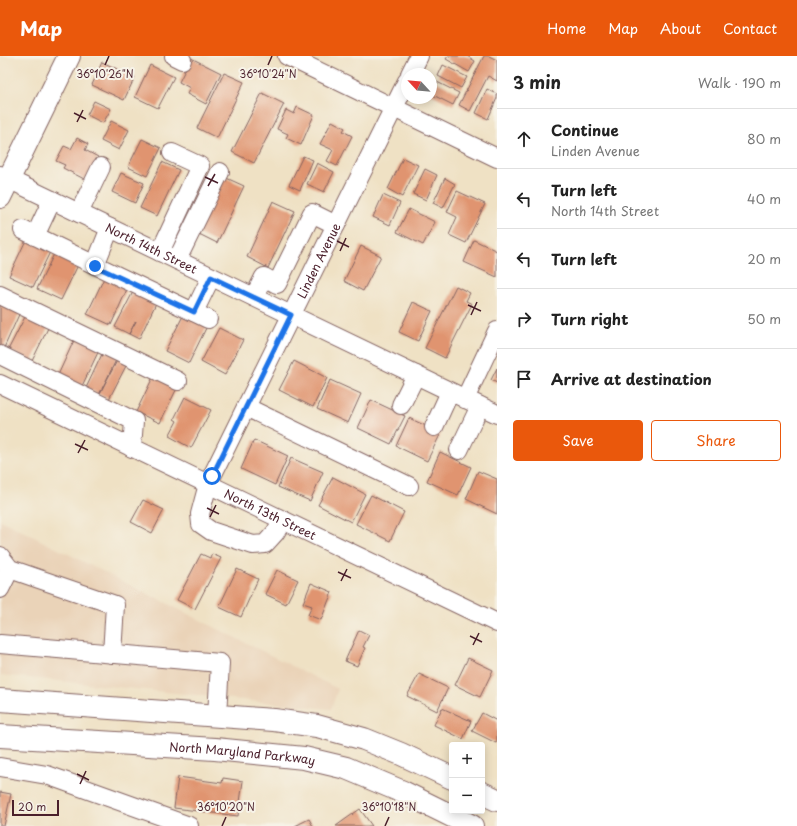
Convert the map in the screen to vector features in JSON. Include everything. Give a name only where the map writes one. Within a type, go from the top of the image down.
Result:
[{"type":"main road","points":[[3,184],[69,56]]},
{"type":"main road","points":[[0,700],[274,720],[317,726],[364,738],[449,777]]},
{"type":"main road","points":[[215,749],[217,716]]},
{"type":"main road","name":"North Maryland Parkway","points":[[0,736],[215,749],[304,758],[346,768],[403,792],[472,826]]},
{"type":"main road","points":[[485,794],[497,800]]},
{"type":"street","points":[[287,56],[497,158]]},
{"type":"street","points":[[413,68],[419,56]]},
{"type":"street","name":"Linden Avenue","points":[[283,520],[275,534],[266,544],[253,545],[211,531],[201,524],[200,514],[208,484],[401,93]]},
{"type":"street","points":[[160,252],[200,166],[172,153]]},
{"type":"street","points":[[80,213],[101,168]]},
{"type":"street","points":[[177,260],[220,172]]},
{"type":"street","name":"North 14th Street","points":[[3,184],[52,200],[80,213],[497,414]]},
{"type":"street","points":[[52,200],[28,233],[201,315],[211,277]]},
{"type":"street","points":[[254,297],[264,277],[277,284],[312,213],[336,225]]},
{"type":"street","points":[[95,266],[110,228]]},
{"type":"street","points":[[0,295],[178,381]]},
{"type":"street","points":[[459,450],[465,399],[497,331]]},
{"type":"street","points":[[0,356],[134,421],[132,448]]},
{"type":"street","points":[[401,405],[416,375]]},
{"type":"street","name":"North 13th Street","points":[[0,384],[497,623]]},
{"type":"street","points":[[434,426],[465,399]]},
{"type":"street","points":[[246,407],[409,486]]},
{"type":"street","points":[[0,589],[5,562],[115,605],[112,654]]},
{"type":"street","points":[[0,644],[220,663],[217,716]]},
{"type":"street","points":[[0,767],[47,775],[189,826]]},
{"type":"shaded area","points":[[0,520],[338,689],[331,709],[0,675]]},
{"type":"building","points":[[448,56],[467,56],[475,61],[469,72],[446,59]]},
{"type":"building","points":[[484,56],[489,56],[497,60],[497,81],[488,76],[470,111],[459,105]]},
{"type":"building","points":[[191,58],[221,73],[206,104],[187,94],[190,88],[179,82]]},
{"type":"building","points":[[102,62],[135,77],[124,100],[92,85]]},
{"type":"building","points":[[150,65],[174,77],[158,108],[135,97]]},
{"type":"building","points":[[443,65],[467,77],[461,88],[438,76]]},
{"type":"building","points":[[224,73],[244,82],[217,138],[197,128]]},
{"type":"building","points":[[437,82],[459,93],[453,105],[437,97]]},
{"type":"building","points":[[487,89],[497,94],[497,98],[488,119],[476,113]]},
{"type":"building","points":[[262,93],[284,104],[254,163],[232,152]]},
{"type":"building","points":[[94,101],[111,109],[103,123],[87,115]]},
{"type":"building","points":[[297,107],[314,115],[301,145],[286,138],[288,134],[277,129],[286,110],[294,114]]},
{"type":"building","points":[[111,121],[129,130],[119,150],[101,141]]},
{"type":"building","points":[[332,121],[345,128],[343,131],[352,136],[337,166],[327,161],[333,150],[320,144]]},
{"type":"building","points":[[77,138],[88,144],[85,150],[98,157],[86,180],[63,168],[65,165],[56,161],[64,146],[71,149]]},
{"type":"building","points":[[142,139],[161,148],[147,176],[128,167]]},
{"type":"building","points":[[303,156],[313,160],[300,190],[289,185]]},
{"type":"building","points":[[403,158],[418,165],[402,197],[388,189]]},
{"type":"building","points":[[162,162],[179,170],[157,216],[140,208]]},
{"type":"building","points":[[317,163],[334,172],[324,192],[307,184]]},
{"type":"building","points":[[425,169],[437,175],[426,200],[413,194]]},
{"type":"building","points":[[121,173],[144,183],[135,203],[112,192]]},
{"type":"building","points":[[222,176],[244,186],[217,243],[195,232]]},
{"type":"building","points":[[445,178],[455,184],[443,208],[433,203]]},
{"type":"building","points":[[457,191],[485,204],[466,243],[449,235],[457,217],[447,212]]},
{"type":"building","points":[[383,195],[400,203],[390,225],[373,217]]},
{"type":"building","points":[[273,201],[295,211],[268,268],[247,257]]},
{"type":"building","points":[[409,209],[435,222],[423,245],[397,232]]},
{"type":"building","points":[[27,238],[51,250],[33,287],[9,276]]},
{"type":"building","points":[[474,240],[497,251],[497,277],[464,262]]},
{"type":"building","points":[[361,246],[381,256],[363,291],[344,281]]},
{"type":"building","points":[[55,252],[79,263],[61,300],[37,289]]},
{"type":"building","points":[[105,276],[128,287],[111,325],[87,314]]},
{"type":"building","points":[[456,286],[470,293],[466,301],[472,304],[445,358],[425,348]]},
{"type":"building","points":[[134,290],[157,301],[139,339],[115,327]]},
{"type":"building","points":[[0,300],[21,310],[4,348],[0,346]]},
{"type":"building","points":[[413,302],[432,311],[418,341],[399,332]]},
{"type":"building","points":[[27,313],[50,324],[32,361],[8,350]]},
{"type":"building","points":[[184,314],[207,326],[189,363],[165,351]]},
{"type":"building","points":[[219,328],[243,340],[225,375],[201,362]]},
{"type":"building","points":[[76,336],[100,348],[82,386],[58,375]]},
{"type":"building","points":[[104,350],[118,356],[100,393],[119,357],[128,362],[109,399],[86,388]]},
{"type":"building","points":[[294,361],[327,378],[313,407],[279,390]]},
{"type":"building","points":[[497,368],[497,383],[491,380]]},
{"type":"building","points":[[154,375],[178,386],[160,423],[136,412]]},
{"type":"building","points":[[330,380],[361,394],[348,423],[317,409]]},
{"type":"building","points":[[185,397],[211,410],[191,448],[169,436],[177,421],[174,419]]},
{"type":"building","points":[[371,400],[405,416],[391,444],[358,428]]},
{"type":"building","points":[[409,418],[441,433],[427,461],[396,446]]},
{"type":"building","points":[[254,440],[288,456],[275,485],[241,469]]},
{"type":"building","points":[[440,452],[471,467],[458,495],[427,481]]},
{"type":"building","points":[[291,458],[323,472],[310,501],[278,487]]},
{"type":"building","points":[[478,471],[497,479],[497,514],[466,499]]},
{"type":"building","points":[[333,477],[365,494],[351,522],[318,505]]},
{"type":"building","points":[[371,495],[404,512],[390,541],[356,524]]},
{"type":"building","points":[[143,500],[164,510],[152,533],[131,522]]},
{"type":"building","points":[[201,554],[210,558],[212,554],[221,558],[195,609],[177,600]]},
{"type":"building","points":[[237,569],[258,579],[241,617],[219,607]]},
{"type":"building","points":[[277,570],[298,580],[286,604],[265,594]]},
{"type":"building","points":[[311,583],[332,592],[321,620],[308,615],[312,606],[303,603]]},
{"type":"building","points":[[359,630],[369,635],[363,647],[365,648],[357,666],[345,661]]},
{"type":"building","points":[[468,658],[493,670],[480,697],[455,685]]},
{"type":"building","points":[[419,674],[448,688],[437,711],[407,696]]},
{"type":"building","points":[[442,708],[471,721],[463,739],[434,725]]},
{"type":"building","points":[[482,713],[497,721],[496,743],[472,731]]},
{"type":"building","points":[[178,777],[222,783],[223,778],[243,781],[238,816],[174,808]]},
{"type":"building","points":[[0,792],[11,794],[4,826],[0,826]]},
{"type":"building","points":[[360,809],[372,826],[336,826]]},
{"type":"building","points":[[309,819],[313,826],[295,826]]},
{"type":"route","points":[[95,266],[194,312],[211,277],[291,315],[212,476]]}]
